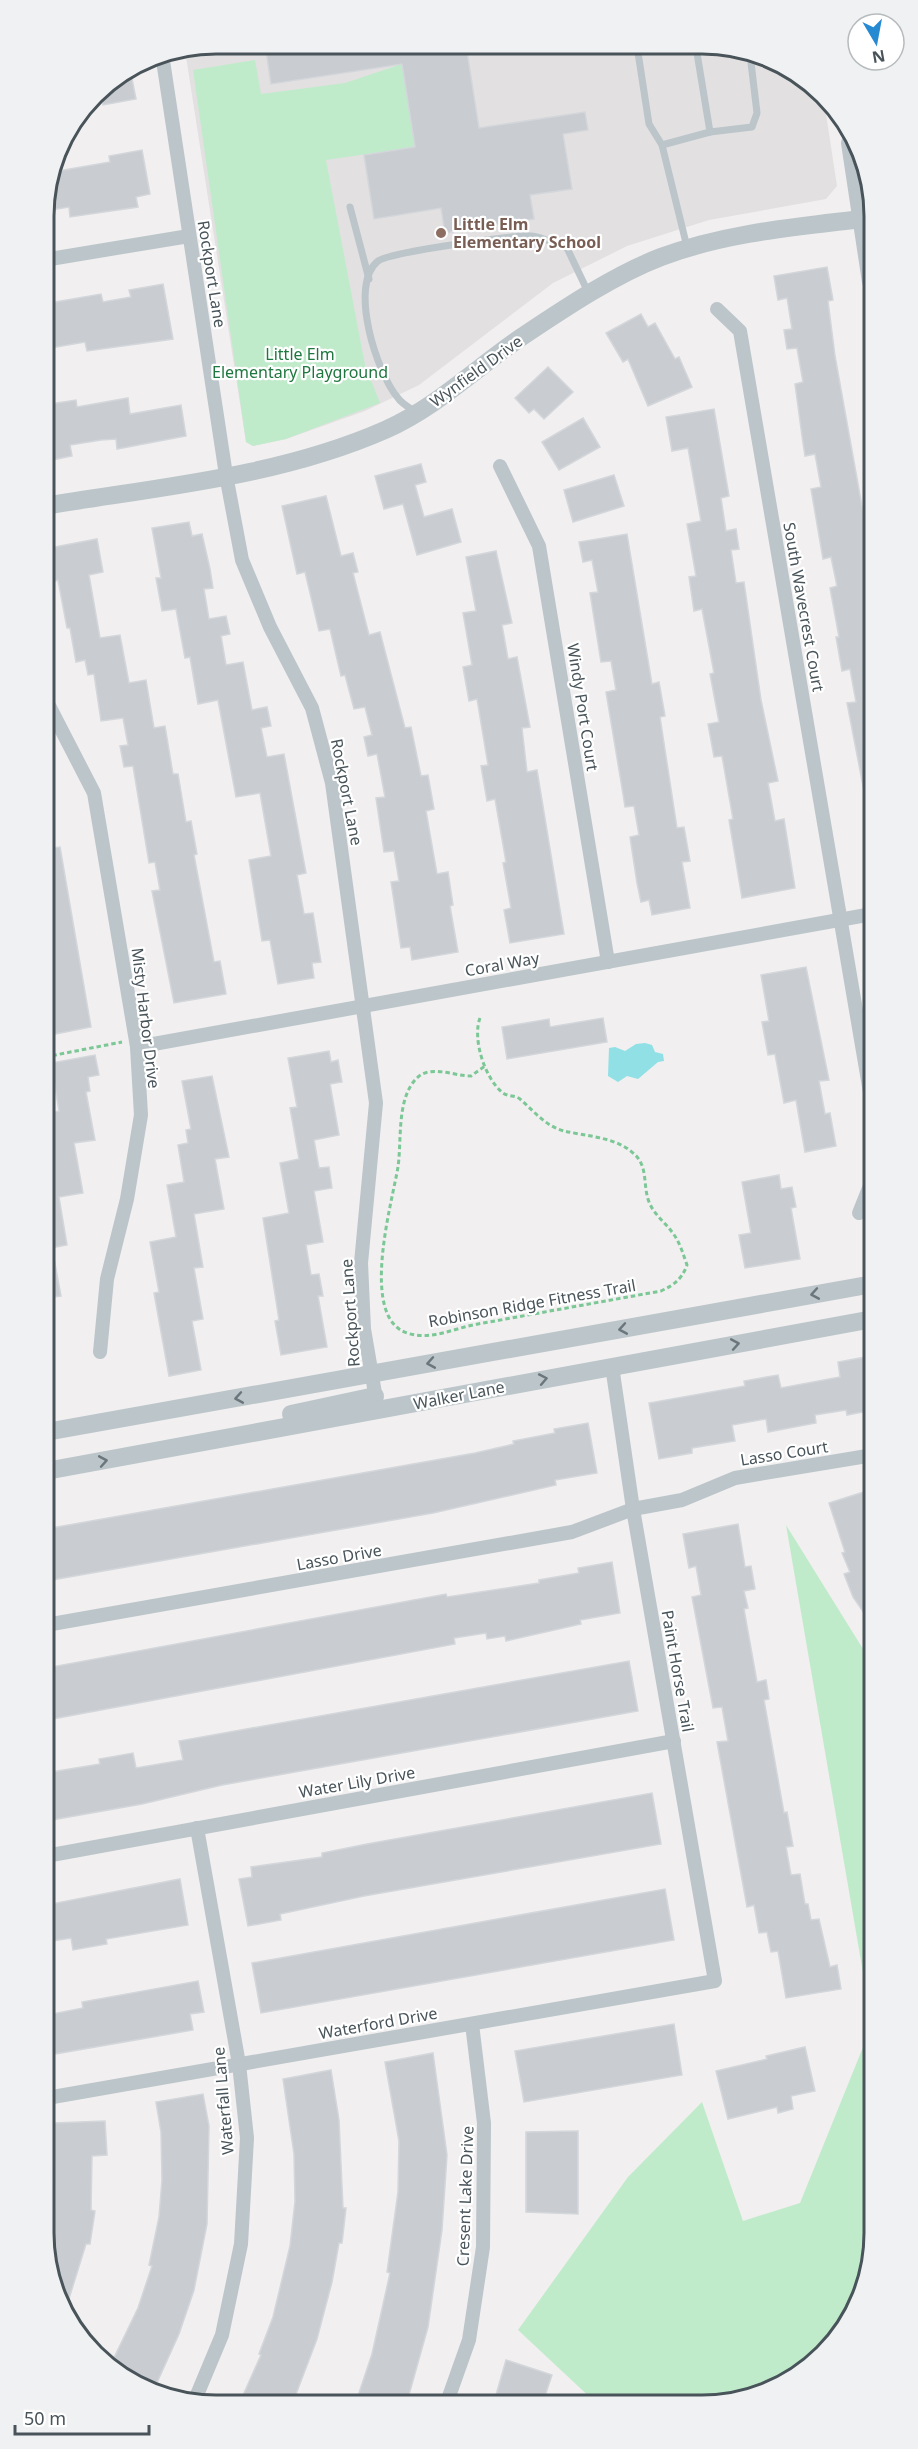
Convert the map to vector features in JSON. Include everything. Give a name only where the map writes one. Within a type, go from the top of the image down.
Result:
[{"type":"street","name":"Rockport Lane","points":[[163,63],[226,475],[242,560],[270,627],[312,708],[332,783],[376,1103],[361,1263],[370,1374],[377,1403]]},
{"type":"street","points":[[854,161],[864,207]]},
{"type":"street","name":"Wynfield Drive","points":[[54,504],[311,458],[386,430],[444,397],[522,337],[589,294],[661,257],[744,234],[864,218]]},
{"type":"street","points":[[54,258],[189,236]]},
{"type":"street","name":"South Wavecrest Court","points":[[717,309],[740,331],[864,1058]]},
{"type":"street","name":"Windy Port Court","points":[[500,466],[539,546],[608,962]]},
{"type":"street","name":"Misty Harbor Drive","points":[[54,715],[94,793],[136,1043],[141,1115],[127,1199],[107,1279],[100,1352]]},
{"type":"street","name":"Coral Way","points":[[136,1043],[364,1006],[864,916]]},
{"type":"street","points":[[859,1212],[864,1200]]},
{"type":"street","points":[[54,1432],[864,1286]]},
{"type":"street","name":"Walker Lane","points":[[54,1470],[238,1436],[377,1403],[612,1366],[864,1321]]},
{"type":"street","name":"Paint Horse Trail","points":[[612,1366],[633,1509],[715,1981]]},
{"type":"street","name":"Lasso Court","points":[[633,1509],[682,1500],[735,1478],[864,1456]]},
{"type":"street","name":"Lasso Drive","points":[[54,1624],[572,1532],[633,1509]]},
{"type":"street","name":"Water Lily Drive","points":[[54,1855],[674,1740]]},
{"type":"street","name":"Waterfall Lane","points":[[197,1828],[239,2064],[247,2138],[241,2244],[222,2335],[197,2394]]},
{"type":"street","name":"Waterford Drive","points":[[54,2097],[715,1981]]},
{"type":"street","name":"Cresent Lake Drive","points":[[449,2395],[469,2340],[483,2247],[484,2123],[472,2024]]},
{"type":"lane","points":[[638,54],[649,124],[662,145],[687,250]]},
{"type":"lane","points":[[697,54],[710,132]]},
{"type":"lane","points":[[662,145],[710,132],[752,127],[757,113],[751,62]]},
{"type":"lane","points":[[350,207],[369,279]]},
{"type":"lane","points":[[417,412],[398,400],[381,373],[363,310],[369,279],[376,263],[385,257],[533,236],[567,248],[589,294]]},
{"type":"path","name":"Robinson Ridge Fitness Trail","points":[[480,1018],[478,1031],[485,1066],[497,1087],[506,1095],[517,1096],[544,1122],[563,1130],[614,1143],[635,1154],[642,1163],[648,1199],[653,1212],[674,1234],[687,1265],[683,1276],[672,1286],[661,1291],[474,1324],[429,1335],[406,1332],[394,1326],[387,1318],[381,1273],[387,1218],[398,1168],[403,1121],[402,1101],[418,1077],[429,1071],[471,1076],[485,1066]]},
{"type":"path","points":[[54,1056],[136,1043]]},
{"type":"shaded area","name":"Little Elm Elementary School","points":[[216,54],[723,55],[764,66],[783,76],[801,87],[826,111],[837,186],[826,199],[709,220],[627,246],[553,283],[419,385],[365,411],[286,439],[253,446],[246,442],[186,57]]},
{"type":"green space","name":"Little Elm Elementary Playground","points":[[255,60],[261,94],[345,83],[402,64],[415,147],[326,160],[365,365],[380,403],[286,439],[253,446],[246,442],[193,70]]},
{"type":"green space","points":[[786,1525],[864,1651],[864,1978]]},
{"type":"green space","points":[[864,2045],[863,2254],[852,2295],[837,2323],[817,2348],[801,2362],[764,2383],[734,2392],[713,2395],[588,2395],[518,2330],[628,2177],[702,2102],[743,2221],[800,2203]]},
{"type":"water","points":[[636,1044],[652,1045],[655,1052],[663,1054],[664,1061],[658,1062],[638,1079],[627,1076],[618,1082],[608,1076],[609,1048],[615,1047],[625,1051]]},
{"type":"building","name":"Little Elm Elementary School","points":[[266,54],[467,54],[479,128],[585,112],[588,130],[563,134],[572,189],[530,195],[534,219],[445,233],[441,208],[374,219],[364,155],[415,147],[402,64],[271,84]]},
{"type":"building","points":[[132,78],[136,99],[103,105],[102,101],[109,94]]},
{"type":"building","points":[[142,150],[150,194],[136,197],[138,207],[70,217],[69,207],[54,209],[61,171],[110,162],[109,156]]},
{"type":"building","points":[[827,267],[833,300],[828,301],[835,356],[864,517],[864,791],[847,703],[856,702],[850,669],[842,671],[836,637],[839,637],[830,588],[837,586],[831,557],[823,559],[811,489],[821,487],[815,454],[805,456],[802,436],[795,384],[803,382],[797,348],[787,349],[784,330],[792,329],[787,298],[778,300],[774,276]]},
{"type":"building","points":[[163,284],[173,339],[87,351],[85,342],[54,347],[54,302],[101,294],[103,302],[131,297],[129,290]]},
{"type":"building","points":[[641,314],[648,327],[655,323],[675,359],[679,357],[692,387],[648,406],[628,359],[623,362],[606,333]]},
{"type":"building","points":[[548,367],[573,392],[544,419],[534,409],[529,413],[515,398]]},
{"type":"building","points":[[128,398],[130,414],[181,405],[186,436],[117,449],[116,439],[70,445],[72,456],[54,460],[54,403],[76,400],[77,407]]},
{"type":"building","points":[[714,409],[729,496],[721,498],[726,531],[736,529],[739,549],[731,550],[736,583],[744,582],[761,700],[778,781],[768,783],[775,821],[784,819],[795,888],[742,898],[729,820],[733,819],[722,756],[714,757],[708,724],[719,722],[710,674],[714,673],[702,609],[694,611],[689,577],[696,576],[687,524],[701,521],[688,448],[672,451],[666,417]]},
{"type":"building","points":[[583,418],[600,447],[559,470],[542,442]]},
{"type":"building","points":[[421,464],[426,482],[415,485],[424,517],[452,509],[461,542],[417,555],[403,504],[384,509],[375,476]]},
{"type":"building","points":[[614,475],[624,506],[573,522],[564,490]]},
{"type":"building","points":[[326,496],[341,556],[353,553],[358,572],[353,573],[369,635],[380,632],[405,728],[411,727],[421,776],[428,775],[434,809],[426,811],[437,874],[448,872],[453,905],[450,906],[458,952],[412,960],[410,947],[401,948],[391,882],[399,881],[394,851],[384,852],[376,798],[385,797],[377,754],[368,756],[364,737],[372,735],[365,707],[354,709],[345,675],[341,676],[330,629],[319,631],[305,572],[297,574],[282,506]]},
{"type":"building","points":[[189,522],[192,536],[202,534],[210,569],[213,588],[204,589],[209,619],[226,616],[230,634],[221,636],[226,665],[243,662],[252,710],[267,707],[271,726],[261,728],[267,757],[284,754],[306,873],[297,875],[304,914],[313,913],[321,962],[312,963],[314,978],[278,984],[270,940],[262,941],[249,860],[271,856],[260,793],[236,797],[218,700],[198,704],[190,657],[185,658],[176,609],[162,611],[156,578],[161,578],[152,528]]},
{"type":"building","points":[[627,534],[652,684],[659,682],[665,716],[660,717],[677,828],[684,827],[690,861],[682,862],[690,908],[652,915],[649,900],[641,902],[637,883],[630,837],[639,835],[634,806],[625,807],[606,692],[616,690],[611,661],[601,662],[590,593],[598,592],[592,560],[583,562],[579,542]]},
{"type":"building","points":[[97,539],[103,572],[89,575],[100,638],[120,635],[129,683],[146,680],[154,728],[165,726],[173,774],[178,774],[186,822],[191,821],[197,854],[194,855],[214,962],[220,961],[226,994],[174,1003],[152,891],[160,890],[155,862],[149,863],[133,766],[124,767],[120,746],[128,745],[123,718],[101,721],[94,674],[88,675],[85,660],[76,662],[58,580],[55,581],[54,547]]},
{"type":"building","points":[[496,551],[512,623],[502,625],[508,659],[517,657],[530,727],[522,728],[527,772],[537,770],[564,934],[510,943],[504,910],[511,908],[503,863],[506,862],[495,799],[487,801],[481,766],[488,765],[477,699],[469,701],[463,667],[472,665],[463,613],[476,611],[466,557]]},
{"type":"building","points":[[60,847],[91,1027],[54,1034],[54,848]]},
{"type":"building","points":[[806,967],[829,1080],[819,1081],[825,1114],[830,1113],[836,1146],[805,1152],[796,1100],[784,1103],[775,1054],[768,1055],[762,1022],[769,1021],[761,975]]},
{"type":"building","points":[[603,1018],[607,1042],[507,1059],[502,1027],[549,1019],[550,1027]]},
{"type":"building","points":[[329,1051],[331,1062],[338,1060],[342,1082],[330,1084],[339,1135],[314,1140],[319,1168],[329,1167],[332,1188],[314,1191],[323,1242],[306,1245],[311,1275],[319,1274],[323,1296],[318,1296],[327,1347],[281,1355],[275,1321],[279,1320],[263,1218],[289,1213],[280,1163],[299,1159],[290,1108],[297,1107],[288,1058]]},
{"type":"building","points":[[95,1055],[99,1075],[88,1077],[90,1091],[86,1092],[95,1140],[74,1143],[83,1193],[59,1197],[67,1245],[54,1247],[54,1112],[59,1111],[54,1081],[54,1062]]},
{"type":"building","points":[[212,1076],[229,1157],[215,1159],[224,1209],[194,1214],[203,1267],[194,1268],[203,1319],[192,1321],[201,1370],[169,1376],[154,1293],[159,1292],[150,1242],[176,1237],[167,1185],[184,1182],[178,1145],[188,1143],[186,1130],[191,1129],[182,1081]]},
{"type":"building","points":[[779,1175],[781,1189],[792,1187],[796,1207],[791,1208],[800,1259],[745,1268],[739,1235],[751,1233],[742,1182]]},
{"type":"building","points":[[54,1258],[61,1296],[54,1297]]},
{"type":"building","points":[[864,1357],[864,1412],[847,1415],[846,1410],[815,1415],[816,1423],[768,1432],[766,1419],[732,1425],[735,1441],[692,1448],[692,1453],[659,1459],[649,1403],[745,1386],[744,1381],[778,1375],[781,1388],[840,1377],[838,1362]]},
{"type":"building","points":[[588,1423],[597,1473],[555,1480],[556,1485],[433,1513],[54,1580],[54,1528],[475,1453],[514,1444],[513,1441],[555,1433],[554,1429]]},
{"type":"building","points":[[864,1492],[864,1613],[853,1597],[844,1574],[850,1572],[842,1553],[845,1552],[829,1503]]},
{"type":"building","points":[[738,1524],[745,1567],[751,1566],[755,1589],[744,1591],[748,1608],[744,1609],[757,1682],[766,1680],[769,1699],[764,1700],[784,1813],[787,1812],[793,1846],[786,1847],[791,1875],[800,1874],[805,1904],[808,1904],[811,1920],[819,1919],[830,1967],[837,1965],[841,1989],[786,1998],[778,1951],[771,1952],[767,1932],[759,1933],[754,1905],[747,1907],[717,1742],[728,1741],[722,1707],[713,1708],[692,1597],[701,1595],[696,1566],[689,1568],[683,1534]]},
{"type":"building","points":[[612,1562],[620,1613],[580,1620],[581,1624],[506,1641],[505,1636],[487,1639],[486,1633],[454,1638],[455,1644],[54,1719],[54,1667],[446,1594],[447,1597],[539,1583],[539,1580],[579,1573],[578,1568]]},
{"type":"building","points":[[629,1661],[638,1711],[222,1785],[142,1804],[54,1820],[54,1772],[100,1764],[99,1759],[133,1753],[136,1768],[183,1760],[179,1741]]},
{"type":"building","points":[[652,1793],[661,1844],[364,1896],[280,1914],[281,1920],[248,1926],[239,1879],[252,1877],[251,1867],[322,1857],[322,1853],[367,1844]]},
{"type":"building","points":[[180,1879],[188,1925],[106,1939],[107,1944],[73,1950],[71,1938],[54,1941],[54,1903]]},
{"type":"building","points":[[665,1889],[674,1940],[261,2013],[252,1963]]},
{"type":"building","points":[[198,1981],[204,2012],[190,2014],[193,2030],[54,2054],[54,2014],[83,2008],[82,2002]]},
{"type":"building","points":[[674,2024],[682,2075],[524,2102],[515,2051]]},
{"type":"building","points":[[805,2047],[815,2091],[791,2096],[793,2109],[778,2113],[777,2107],[728,2119],[716,2071]]},
{"type":"building","points":[[433,2053],[447,2155],[442,2230],[428,2327],[409,2395],[358,2395],[372,2354],[390,2273],[387,2272],[398,2192],[399,2141],[385,2062]]},
{"type":"building","points":[[331,2070],[339,2120],[343,2208],[346,2208],[342,2243],[339,2243],[332,2282],[317,2339],[296,2395],[243,2395],[261,2355],[259,2354],[273,2317],[290,2246],[295,2201],[294,2154],[283,2079]]},
{"type":"building","points":[[203,2094],[209,2126],[207,2224],[194,2290],[179,2334],[157,2383],[113,2359],[138,2308],[152,2266],[149,2265],[159,2217],[162,2180],[161,2132],[156,2102]]},
{"type":"building","points":[[105,2121],[107,2155],[92,2156],[91,2210],[95,2211],[90,2244],[86,2244],[69,2300],[57,2265],[54,2244],[54,2123]]},
{"type":"building","points":[[578,2131],[578,2214],[526,2212],[526,2132]]},
{"type":"building","points":[[506,2360],[552,2375],[545,2395],[496,2395]]},
{"type":"place","name":"Little Elm Elementary School","points":[[441,233]]}]
